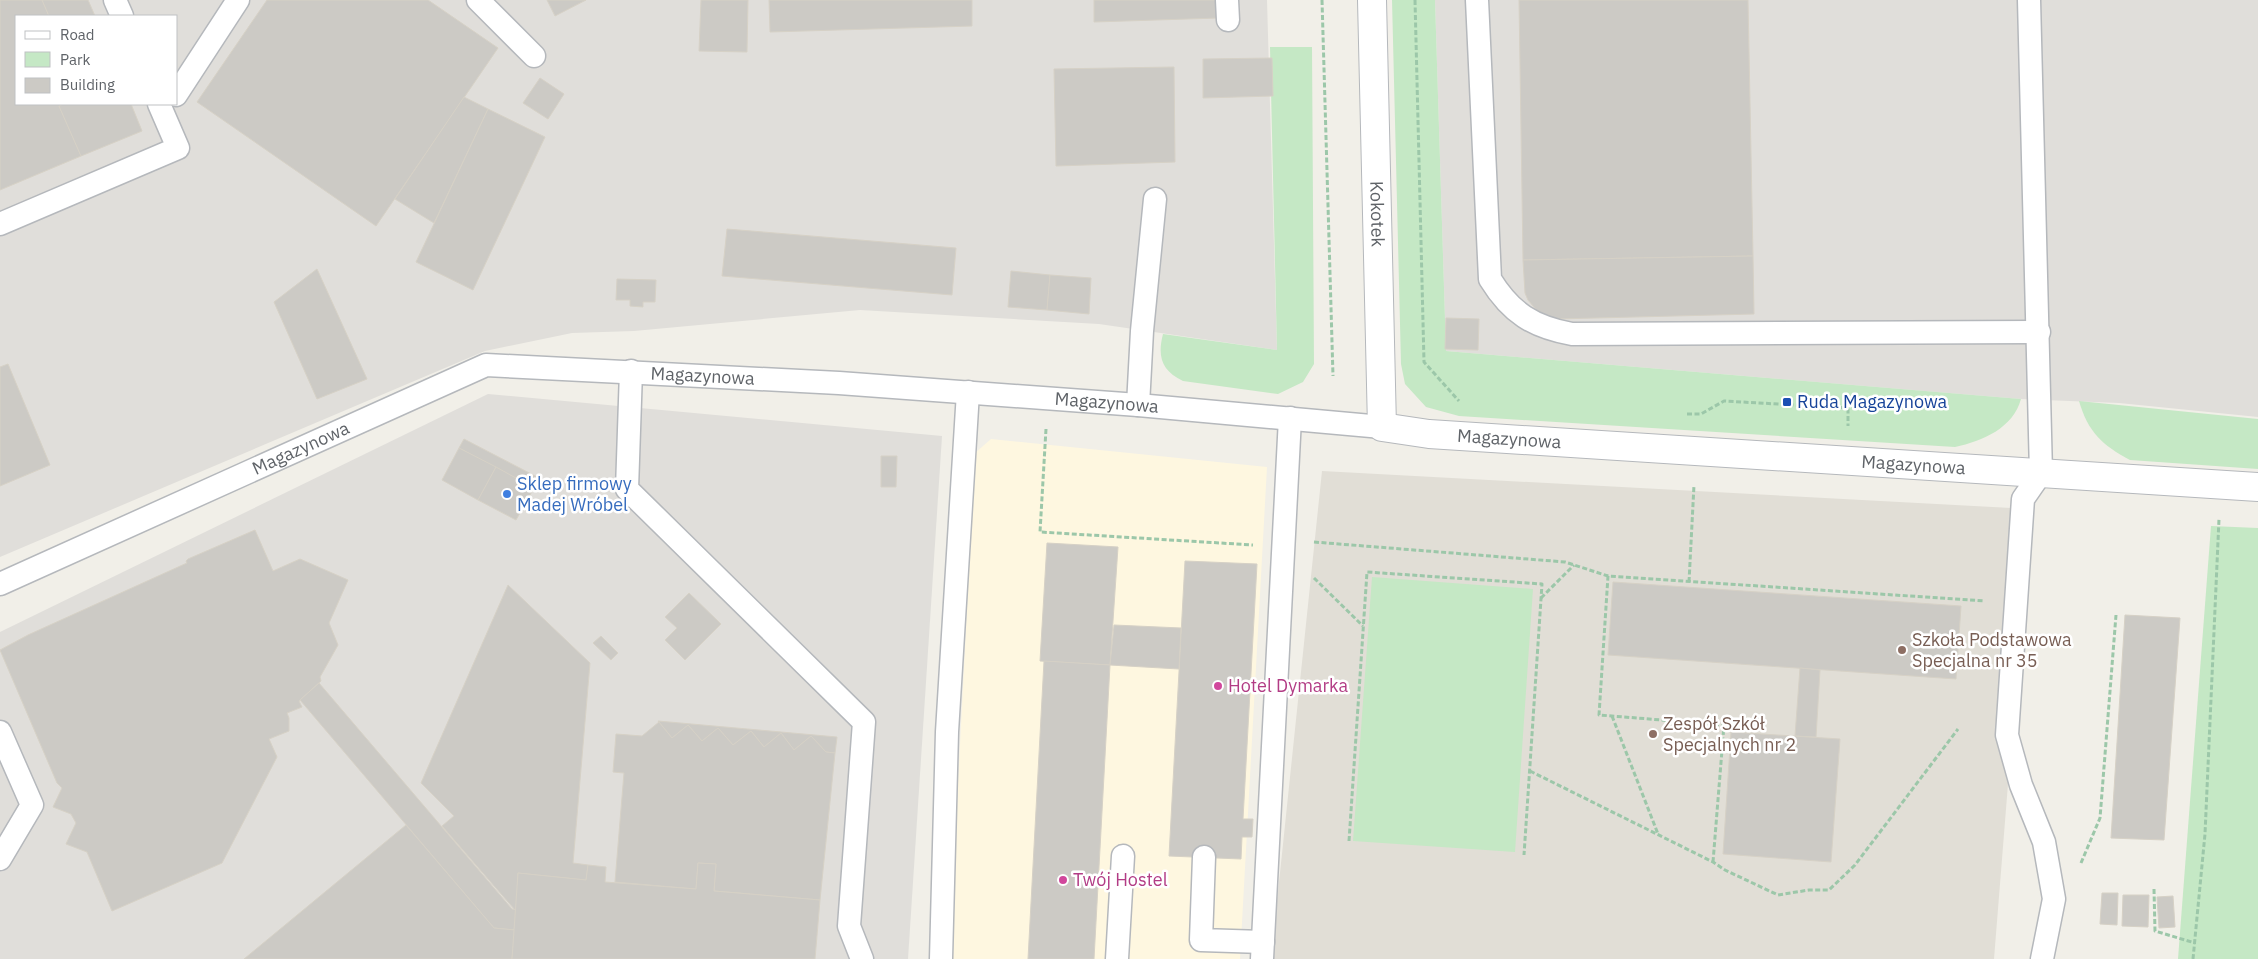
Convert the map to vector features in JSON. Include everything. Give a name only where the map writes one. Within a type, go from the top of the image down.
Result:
[{"type":"street","name":"Kokotek","points":[[1372,0],[1382,427]]},
{"type":"street","name":"Magazynowa","points":[[1382,427],[1428,434],[2258,487]]},
{"type":"lane","points":[[115,0],[122,15]]},
{"type":"lane","points":[[178,92],[238,0]]},
{"type":"lane","points":[[478,0],[534,56]]},
{"type":"lane","points":[[1477,0],[1490,279],[1500,295],[1514,310],[1531,322],[1551,330],[1572,334],[2039,332]]},
{"type":"lane","points":[[2029,0],[2039,332],[2041,473],[2023,500],[2007,735],[2021,785],[2044,842],[2054,898],[2042,959]]},
{"type":"lane","points":[[0,224],[178,148],[164,107]]},
{"type":"lane","points":[[1138,405],[1142,331],[1155,199]]},
{"type":"lane","name":"Magazynowa","points":[[0,584],[486,365],[631,371],[968,392],[1382,427]]},
{"type":"lane","points":[[631,371],[627,489],[864,722],[849,926],[862,959]]},
{"type":"lane","points":[[941,959],[947,732],[968,392]]},
{"type":"lane","points":[[1204,857],[1201,940],[1262,951],[1290,418]]},
{"type":"lane","points":[[0,732],[32,805],[0,859]]},
{"type":"lane","points":[[1117,959],[1123,856]]},
{"type":"path","points":[[1322,0],[1333,376]]},
{"type":"path","points":[[1046,427],[1040,532],[1282,547],[1305,541],[1565,562],[1608,576],[2016,603]]},
{"type":"path","points":[[1689,582],[1693,502]]},
{"type":"path","points":[[2193,959],[2205,834],[2219,513]]},
{"type":"path","points":[[1282,547],[1363,626]]},
{"type":"path","points":[[1541,599],[1574,565]]},
{"type":"path","points":[[1349,840],[1367,572],[1542,584],[1524,854]]},
{"type":"path","points":[[1608,576],[1599,715],[1724,725],[1713,862]]},
{"type":"path","points":[[2081,864],[2100,818],[2116,616]]},
{"type":"path","points":[[1612,716],[1658,834]]},
{"type":"path","points":[[1530,771],[1778,895],[1809,890],[1829,890],[1855,865],[1958,729]]},
{"type":"path","points":[[2154,888],[2155,931],[2195,943]]},
{"type":"shaded area","points":[[0,0],[1267,0],[1277,350],[1099,324],[860,310],[634,331],[572,333],[485,351],[0,557]]},
{"type":"shaded area","points":[[1435,0],[2258,0],[2258,417],[2119,403],[2021,399],[1446,351]]},
{"type":"shaded area","points":[[488,394],[942,436],[908,959],[0,959],[0,632]]},
{"type":"shaded area","points":[[991,439],[1267,467],[1240,959],[949,959],[975,453]]},
{"type":"shaded area","name":"Zespół Szkół Specjalnych nr 2","points":[[1322,471],[2030,509],[1994,959],[1271,959]]},
{"type":"green space","points":[[1392,0],[1435,0],[1446,351],[2021,399],[2017,409],[2011,418],[1996,432],[1976,441],[1955,447],[1459,416],[1426,407],[1405,384],[1401,364]]},
{"type":"green space","points":[[1270,47],[1312,47],[1314,364],[1303,382],[1278,394],[1183,381],[1170,373],[1161,356],[1163,334],[1277,350]]},
{"type":"green space","points":[[2079,401],[2258,419],[2258,469],[2130,460],[2111,449],[2097,437],[2087,421]]},
{"type":"green space","points":[[2211,526],[2258,528],[2258,959],[2178,959]]},
{"type":"green space","points":[[1372,577],[1533,589],[1515,852],[1353,841]]},
{"type":"building","points":[[0,0],[42,0],[49,15],[15,15],[15,105],[62,105],[59,106],[81,156],[0,190]]},
{"type":"building","points":[[42,0],[88,0],[95,15],[49,15]]},
{"type":"building","points":[[267,0],[428,0],[498,48],[376,226],[197,102]]},
{"type":"building","points":[[547,0],[586,0],[555,16]]},
{"type":"building","points":[[701,0],[748,0],[747,52],[699,51]]},
{"type":"building","points":[[769,0],[972,0],[972,26],[770,32]]},
{"type":"building","points":[[1094,0],[1218,0],[1218,18],[1094,22]]},
{"type":"building","points":[[1519,0],[1748,0],[1753,256],[1523,260]]},
{"type":"building","points":[[1272,58],[1273,96],[1203,98],[1203,59]]},
{"type":"building","points":[[1174,67],[1175,162],[1056,166],[1054,69]]},
{"type":"building","points":[[540,78],[564,94],[548,119],[523,103]]},
{"type":"building","points":[[464,97],[488,109],[434,223],[395,199]]},
{"type":"building","points":[[131,105],[142,131],[81,156],[59,106]]},
{"type":"building","points":[[488,109],[545,137],[473,290],[416,262]]},
{"type":"building","points":[[727,229],[956,248],[952,295],[722,276]]},
{"type":"building","points":[[1753,256],[1754,314],[1555,319],[1538,312],[1525,293],[1523,260]]},
{"type":"building","points":[[317,269],[367,379],[317,399],[274,302]]},
{"type":"building","points":[[1011,271],[1050,275],[1047,310],[1008,307]]},
{"type":"building","points":[[1050,275],[1091,278],[1089,314],[1047,310]]},
{"type":"building","points":[[617,279],[656,280],[655,302],[643,302],[643,307],[630,306],[630,300],[616,300]]},
{"type":"building","points":[[1446,318],[1479,319],[1478,350],[1445,349]]},
{"type":"building","points":[[8,364],[50,465],[0,486],[0,367]]},
{"type":"building","points":[[464,439],[539,478],[534,488],[459,448]]},
{"type":"building","points":[[459,448],[496,467],[478,500],[442,480]]},
{"type":"building","points":[[881,456],[897,456],[896,487],[881,487]]},
{"type":"building","points":[[496,467],[534,488],[516,520],[478,500]]},
{"type":"building","points":[[255,530],[273,571],[300,559],[348,580],[329,623],[338,645],[320,677],[321,681],[299,701],[302,707],[287,713],[289,731],[269,739],[277,757],[222,863],[112,911],[87,852],[66,844],[76,823],[71,814],[53,807],[62,788],[57,783],[0,650],[28,635],[187,563],[188,559]]},
{"type":"building","points":[[1047,543],[1118,547],[1110,665],[1040,661]]},
{"type":"building","points":[[1185,561],[1257,564],[1243,819],[1253,819],[1252,837],[1242,837],[1241,859],[1169,856]]},
{"type":"building","points":[[1613,582],[1961,606],[1956,679],[1608,655]]},
{"type":"building","points":[[508,585],[590,663],[573,863],[588,865],[586,880],[518,873],[517,908],[515,910],[442,826],[454,816],[421,783]]},
{"type":"building","points":[[689,593],[721,624],[685,660],[665,640],[677,628],[665,617]]},
{"type":"building","points":[[2125,615],[2180,618],[2164,840],[2111,838]]},
{"type":"building","points":[[1114,625],[1181,628],[1179,669],[1110,665]]},
{"type":"building","points":[[601,636],[618,653],[611,660],[593,643]]},
{"type":"building","points":[[1044,661],[1110,665],[1094,959],[1028,959]]},
{"type":"building","points":[[1800,668],[1820,670],[1816,737],[1795,736]]},
{"type":"building","points":[[319,683],[512,909],[517,910],[515,930],[494,928],[300,700]]},
{"type":"building","points":[[658,721],[837,737],[835,753],[826,752],[811,736],[794,750],[781,733],[764,747],[751,731],[733,745],[718,728],[702,741],[688,725],[672,738]]},
{"type":"building","points":[[659,722],[672,738],[688,725],[702,741],[718,728],[733,745],[751,731],[764,747],[781,733],[794,750],[811,736],[826,752],[835,753],[820,900],[714,891],[716,864],[698,863],[696,889],[615,882],[624,773],[613,772],[616,734],[642,736]]},
{"type":"building","points":[[1731,732],[1840,739],[1831,862],[1723,854]]},
{"type":"building","points":[[406,825],[494,928],[515,930],[512,959],[244,959]]},
{"type":"building","points":[[698,863],[716,864],[714,891],[820,900],[815,959],[512,959],[518,873],[586,880],[588,865],[606,867],[605,882],[696,889]]},
{"type":"building","points":[[2102,893],[2118,893],[2117,925],[2100,924]]},
{"type":"building","points":[[2123,895],[2149,895],[2148,927],[2122,926]]},
{"type":"building","points":[[2173,896],[2175,927],[2159,928],[2157,897]]},
{"type":"place","name":"Ruda Magazynowa","points":[[1787,402]]},
{"type":"place","name":"Sklep firmowy Madej Wróbel","points":[[507,494]]},
{"type":"place","name":"Szkoła Podstawowa Specjalna nr 35","points":[[1902,650]]},
{"type":"place","name":"Hotel Dymarka","points":[[1218,686]]},
{"type":"place","name":"Zespół Szkół Specjalnych nr 2","points":[[1653,734]]},
{"type":"place","name":"Twój Hostel","points":[[1063,880]]}]
